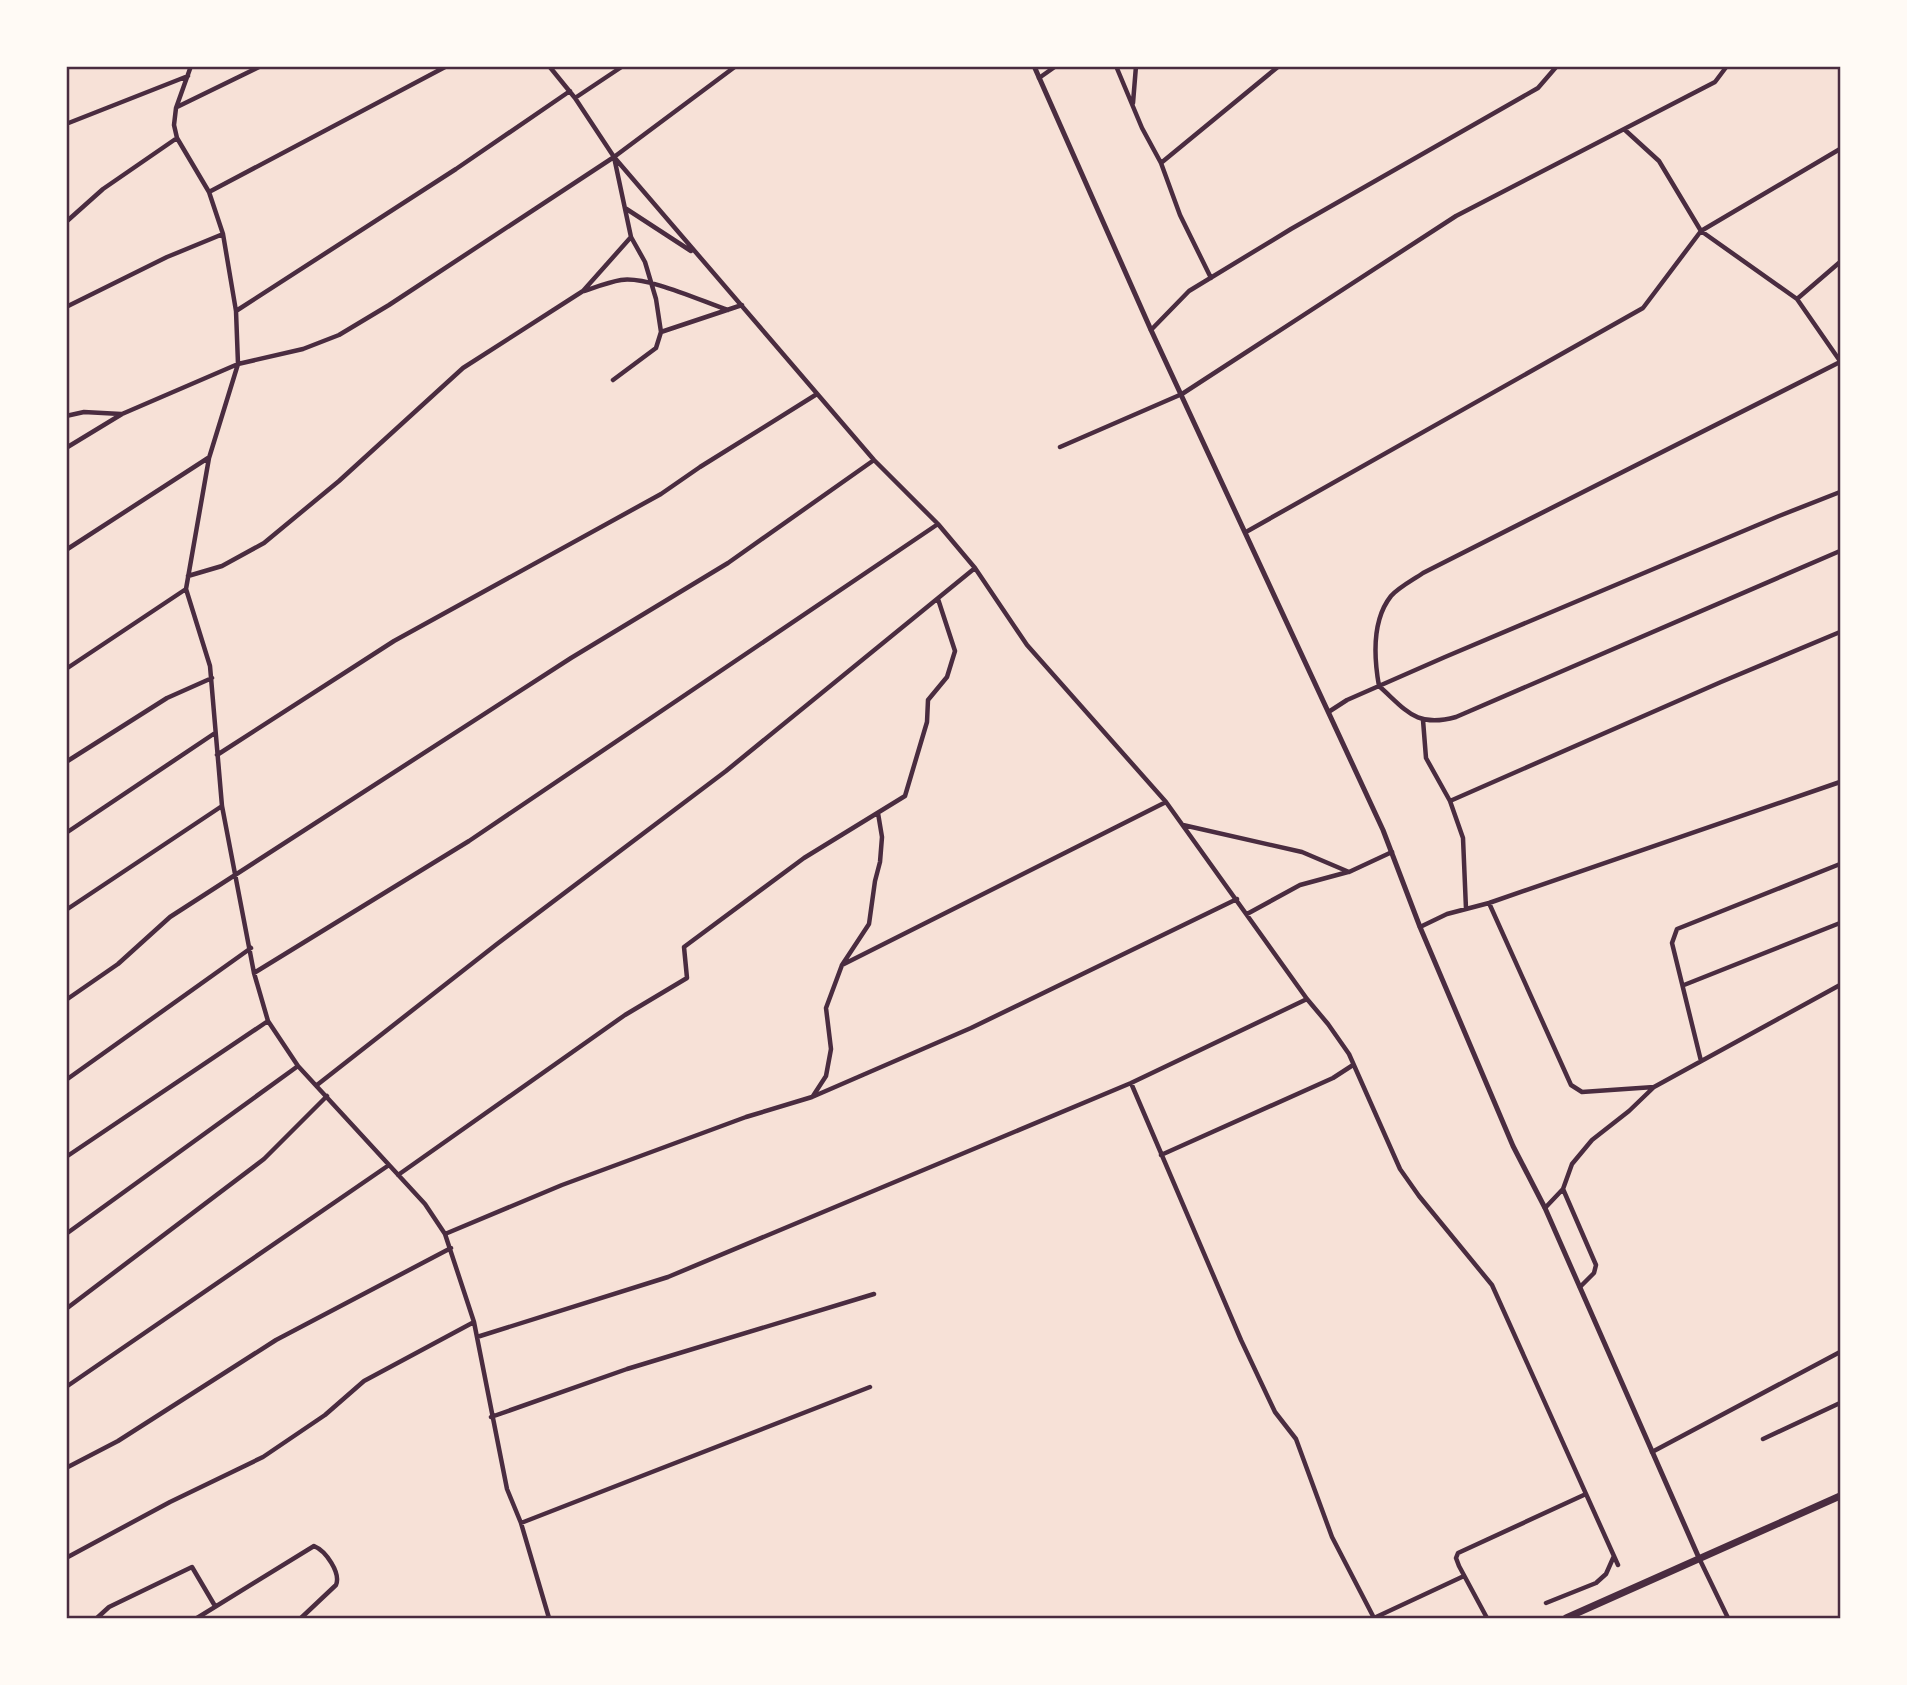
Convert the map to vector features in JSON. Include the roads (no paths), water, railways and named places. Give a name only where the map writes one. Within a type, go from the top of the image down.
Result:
[{"type":"main road","points":[[1566,1619],[1840,1496]]},
{"type":"street","points":[[191,66],[176,108],[174,125],[177,138],[209,192],[223,234],[236,311],[238,364],[209,458],[186,589],[210,666],[222,806],[254,973],[268,1021],[298,1066],[425,1205],[445,1234],[474,1322],[507,1489],[521,1523],[549,1619]]},
{"type":"street","points":[[176,108],[261,66]]},
{"type":"street","points":[[209,192],[447,66]]},
{"type":"street","points":[[549,66],[575,97],[614,157],[874,460],[938,524],[975,568],[1027,645],[1166,802],[1307,999],[1328,1024],[1354,1065],[1400,1169],[1492,1285],[1618,1565]]},
{"type":"street","points":[[575,97],[623,66]]},
{"type":"street","points":[[66,448],[122,414],[238,364],[303,349],[339,335],[614,157],[736,66]]},
{"type":"street","points":[[1034,66],[1152,330],[1329,711],[1392,852],[1420,927],[1513,1146],[1545,1208],[1728,1619]]},
{"type":"street","points":[[1040,78],[1056,66]]},
{"type":"street","points":[[1116,66],[1161,163],[1180,215],[1211,278]]},
{"type":"street","points":[[1133,107],[1136,66]]},
{"type":"street","points":[[1161,163],[1279,66]]},
{"type":"street","points":[[1152,330],[1189,291],[1291,229],[1538,88],[1557,66]]},
{"type":"street","points":[[1060,447],[1182,394],[1456,216],[1715,82],[1727,66]]},
{"type":"street","points":[[66,124],[188,76]]},
{"type":"street","points":[[236,311],[456,169],[570,91]]},
{"type":"street","points":[[1625,130],[1659,161],[1701,231],[1797,299],[1840,361],[1412,580],[1392,595],[1381,616],[1376,645],[1379,686],[1405,711],[1423,720],[1437,722],[1456,717],[1840,551]]},
{"type":"street","points":[[66,222],[103,188],[177,138]]},
{"type":"street","points":[[1246,532],[1643,308],[1701,231],[1840,149]]},
{"type":"street","points":[[613,380],[656,348],[661,331],[645,262],[631,237],[614,157]]},
{"type":"street","points":[[625,208],[698,255]]},
{"type":"street","points":[[66,307],[167,257],[223,234]]},
{"type":"street","points":[[188,576],[222,566],[264,543],[339,481],[463,368],[583,291],[631,237]]},
{"type":"street","points":[[1797,299],[1840,262]]},
{"type":"street","points":[[583,291],[621,280],[651,283],[728,310]]},
{"type":"street","points":[[661,331],[743,305]]},
{"type":"street","points":[[217,755],[394,641],[662,494],[710,460],[817,394]]},
{"type":"street","points":[[66,416],[84,412],[122,414]]},
{"type":"street","points":[[66,550],[209,458]]},
{"type":"street","points":[[66,1000],[118,964],[170,917],[571,658],[728,564],[874,460]]},
{"type":"street","points":[[1329,711],[1379,686],[1840,492]]},
{"type":"street","points":[[254,973],[469,841],[938,524]]},
{"type":"street","points":[[317,1085],[497,944],[726,771],[975,568]]},
{"type":"street","points":[[66,669],[186,589]]},
{"type":"street","points":[[398,1175],[625,1015],[687,978],[684,947],[803,858],[905,796],[927,722],[928,700],[947,677],[955,651],[938,599]]},
{"type":"street","points":[[1450,801],[1840,632]]},
{"type":"street","points":[[66,762],[167,698],[212,678]]},
{"type":"street","points":[[1423,720],[1426,758],[1450,801],[1462,838],[1466,909]]},
{"type":"street","points":[[66,833],[215,733]]},
{"type":"street","points":[[1420,927],[1447,914],[1489,903],[1840,782]]},
{"type":"street","points":[[842,965],[1166,802]]},
{"type":"street","points":[[66,910],[222,806]]},
{"type":"street","points":[[812,1097],[826,1076],[831,1049],[826,1008],[842,965],[869,924],[881,850],[878,813]]},
{"type":"street","points":[[1182,825],[1302,852],[1349,872]]},
{"type":"street","points":[[1247,914],[1300,885],[1349,872],[1392,852]]},
{"type":"street","points":[[1701,1061],[1672,943],[1677,929],[1840,864]]},
{"type":"street","points":[[445,1234],[574,1180],[746,1117],[812,1097],[971,1028],[1237,899]]},
{"type":"street","points":[[1489,903],[1571,1085],[1582,1092],[1654,1087]]},
{"type":"street","points":[[1684,985],[1840,923]]},
{"type":"street","points":[[66,1080],[251,948]]},
{"type":"street","points":[[1545,1208],[1563,1189],[1572,1164],[1592,1140],[1654,1087],[1840,985]]},
{"type":"street","points":[[477,1337],[668,1278],[1131,1083],[1307,999]]},
{"type":"street","points":[[66,1157],[268,1021]]},
{"type":"street","points":[[1161,1155],[1333,1078],[1354,1065]]},
{"type":"street","points":[[66,1234],[298,1066]]},
{"type":"street","points":[[1131,1083],[1245,1349],[1275,1412],[1296,1439],[1332,1537],[1374,1618],[1464,1576]]},
{"type":"street","points":[[66,1309],[264,1158],[327,1096]]},
{"type":"street","points":[[66,1387],[389,1166]]},
{"type":"street","points":[[1563,1189],[1596,1265],[1594,1273],[1580,1287]]},
{"type":"street","points":[[66,1468],[118,1441],[276,1340],[451,1248]]},
{"type":"street","points":[[491,1417],[627,1368],[874,1294]]},
{"type":"street","points":[[66,1558],[263,1457],[325,1415],[364,1381],[474,1322]]},
{"type":"street","points":[[1653,1452],[1840,1352]]},
{"type":"street","points":[[521,1523],[870,1387]]},
{"type":"street","points":[[1763,1439],[1840,1403]]},
{"type":"street","points":[[1487,1619],[1456,1558],[1458,1553],[1586,1494]]},
{"type":"street","points":[[197,1619],[314,1546],[320,1548],[338,1580],[301,1619]]},
{"type":"street","points":[[1546,1603],[1596,1583],[1606,1574],[1614,1556]]},
{"type":"street","points":[[97,1619],[109,1607],[192,1567],[215,1606]]}]
